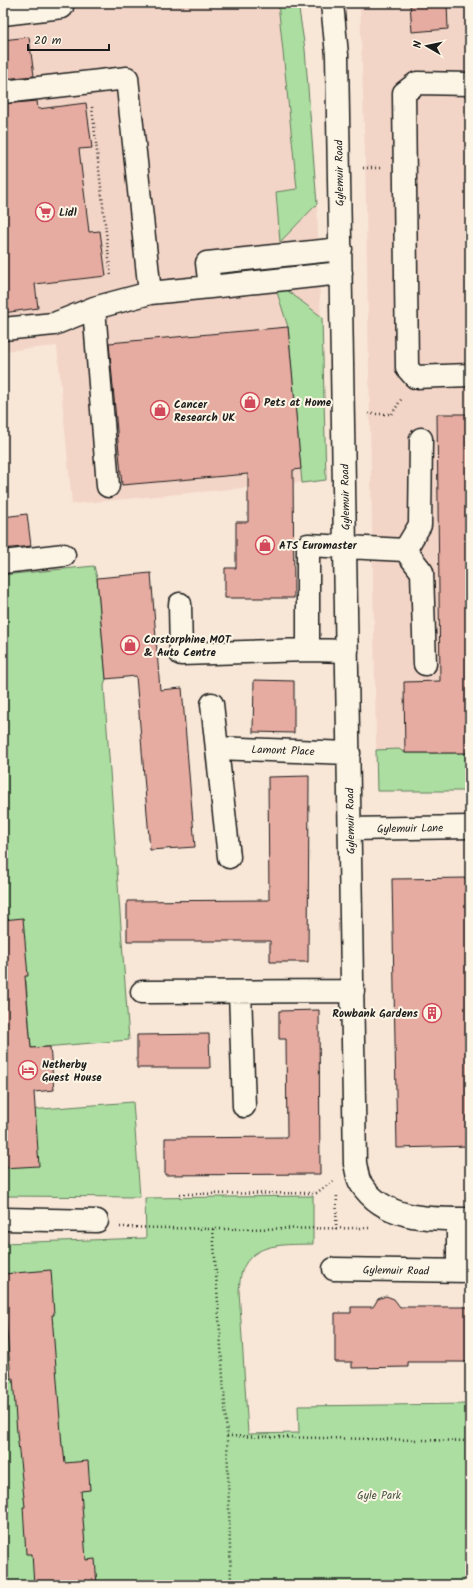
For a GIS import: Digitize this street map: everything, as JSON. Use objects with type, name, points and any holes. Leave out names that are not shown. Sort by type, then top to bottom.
[{"type":"street","name":"Gylemuir Road","points":[[332,3],[337,55],[356,1164],[360,1183],[377,1202],[400,1214],[427,1218],[464,1219],[464,1271],[334,1269]]},
{"type":"street","points":[[3,14],[62,7]]},
{"type":"street","points":[[3,92],[127,78],[150,293]]},
{"type":"street","points":[[470,84],[417,83],[404,93],[407,368],[415,377],[470,376]]},
{"type":"street","points":[[210,287],[207,263],[341,249]]},
{"type":"street","points":[[3,328],[54,324],[104,306],[150,293],[341,273]]},
{"type":"street","points":[[104,306],[108,486]]},
{"type":"street","points":[[405,550],[420,524],[421,439]]},
{"type":"street","points":[[308,650],[308,545],[405,550],[422,572],[425,664]]},
{"type":"street","points":[[3,562],[64,556]]},
{"type":"street","points":[[180,604],[181,654],[308,650],[347,651]]},
{"type":"street","points":[[212,704],[229,857]]},
{"type":"street","name":"Lamont Place","points":[[216,748],[349,753]]},
{"type":"street","name":"Gylemuir Lane","points":[[350,829],[470,827]]},
{"type":"street","points":[[142,992],[353,991]]},
{"type":"street","points":[[240,992],[244,1106]]},
{"type":"street","points":[[3,1219],[97,1221]]},
{"type":"path","points":[[92,105],[104,306]]},
{"type":"path","points":[[339,167],[404,168]]},
{"type":"path","points":[[343,415],[392,414],[415,377]]},
{"type":"path","points":[[180,1194],[316,1193],[337,1178]]},
{"type":"path","points":[[97,1221],[120,1227],[213,1229],[385,1228],[400,1214]]},
{"type":"path","points":[[213,1229],[227,1436],[231,1585]]},
{"type":"path","points":[[227,1436],[470,1441]]},
{"type":"shaded area","points":[[3,3],[298,3],[305,49],[317,204],[326,480],[72,504],[57,346],[3,351]]},
{"type":"shaded area","points":[[360,3],[470,3],[470,791],[377,791],[365,158]]},
{"type":"green space","points":[[278,3],[298,3],[305,49],[317,204],[280,242],[276,192],[297,189]]},
{"type":"green space","points":[[284,288],[322,317],[326,480],[302,483],[288,327],[276,289]]},
{"type":"green space","points":[[94,566],[97,578],[106,678],[104,686],[129,1040],[31,1048],[26,981],[3,983],[3,575]]},
{"type":"green space","points":[[399,749],[405,753],[470,753],[470,791],[377,791],[376,750]]},
{"type":"green space","points":[[133,1102],[140,1197],[3,1196],[3,1112]]},
{"type":"green space","name":"Gyle Park","points":[[313,1196],[313,1244],[282,1245],[262,1250],[254,1254],[247,1261],[241,1273],[239,1290],[248,1434],[299,1433],[298,1406],[470,1404],[470,1585],[3,1585],[3,1243],[146,1238],[145,1198]]},
{"type":"building","points":[[410,3],[447,3],[448,29],[412,32]]},
{"type":"building","points":[[29,37],[34,76],[3,79],[3,40]]},
{"type":"building","name":"Lidl","points":[[37,101],[38,109],[86,103],[92,148],[79,149],[89,232],[100,231],[106,276],[35,284],[38,308],[3,313],[3,104]]},
{"type":"building","points":[[288,327],[301,469],[293,470],[294,598],[225,598],[225,568],[236,568],[236,522],[248,522],[248,474],[122,485],[109,343]]},
{"type":"building","points":[[437,414],[470,414],[470,753],[405,753],[404,682],[440,681]]},
{"type":"building","points":[[27,514],[31,546],[3,549],[3,517]]},
{"type":"building","points":[[151,573],[160,690],[182,688],[195,847],[150,850],[136,676],[106,679],[97,578]]},
{"type":"building","points":[[254,680],[294,681],[294,733],[253,732]]},
{"type":"building","points":[[309,776],[308,962],[270,962],[270,941],[127,941],[127,901],[269,900],[268,777]]},
{"type":"building","name":"Rowbank Gardens","points":[[470,878],[470,1146],[397,1148],[392,879]]},
{"type":"building","points":[[23,918],[28,976],[25,976],[31,1048],[50,1047],[54,1090],[34,1092],[39,1166],[3,1168],[3,920]]},
{"type":"building","points":[[319,1010],[320,1174],[165,1175],[165,1138],[287,1137],[286,1039],[279,1039],[279,1011]]},
{"type":"building","points":[[209,1034],[210,1068],[137,1068],[137,1035]]},
{"type":"building","points":[[51,1270],[54,1315],[52,1315],[62,1446],[65,1463],[88,1461],[90,1490],[81,1491],[86,1560],[95,1559],[97,1585],[34,1585],[32,1554],[26,1554],[23,1507],[25,1507],[13,1378],[11,1379],[6,1321],[4,1321],[3,1274]]},
{"type":"building","points":[[386,1296],[394,1299],[400,1307],[470,1307],[470,1362],[408,1362],[408,1367],[352,1368],[352,1362],[335,1362],[335,1313],[351,1313],[351,1307],[373,1307],[378,1299]]},
{"type":"place","name":"Lidl","points":[[45,212]]},
{"type":"place","name":"Pets at Home","points":[[250,402]]},
{"type":"place","name":"Cancer Research UK","points":[[160,410]]},
{"type":"place","name":"ATS Euromaster","points":[[265,545]]},
{"type":"place","name":"Corstorphine MOT & Auto Centre","points":[[130,645]]},
{"type":"place","name":"Rowbank Gardens","points":[[432,1013]]},
{"type":"place","name":"Netherby Guest House","points":[[28,1070]]}]
